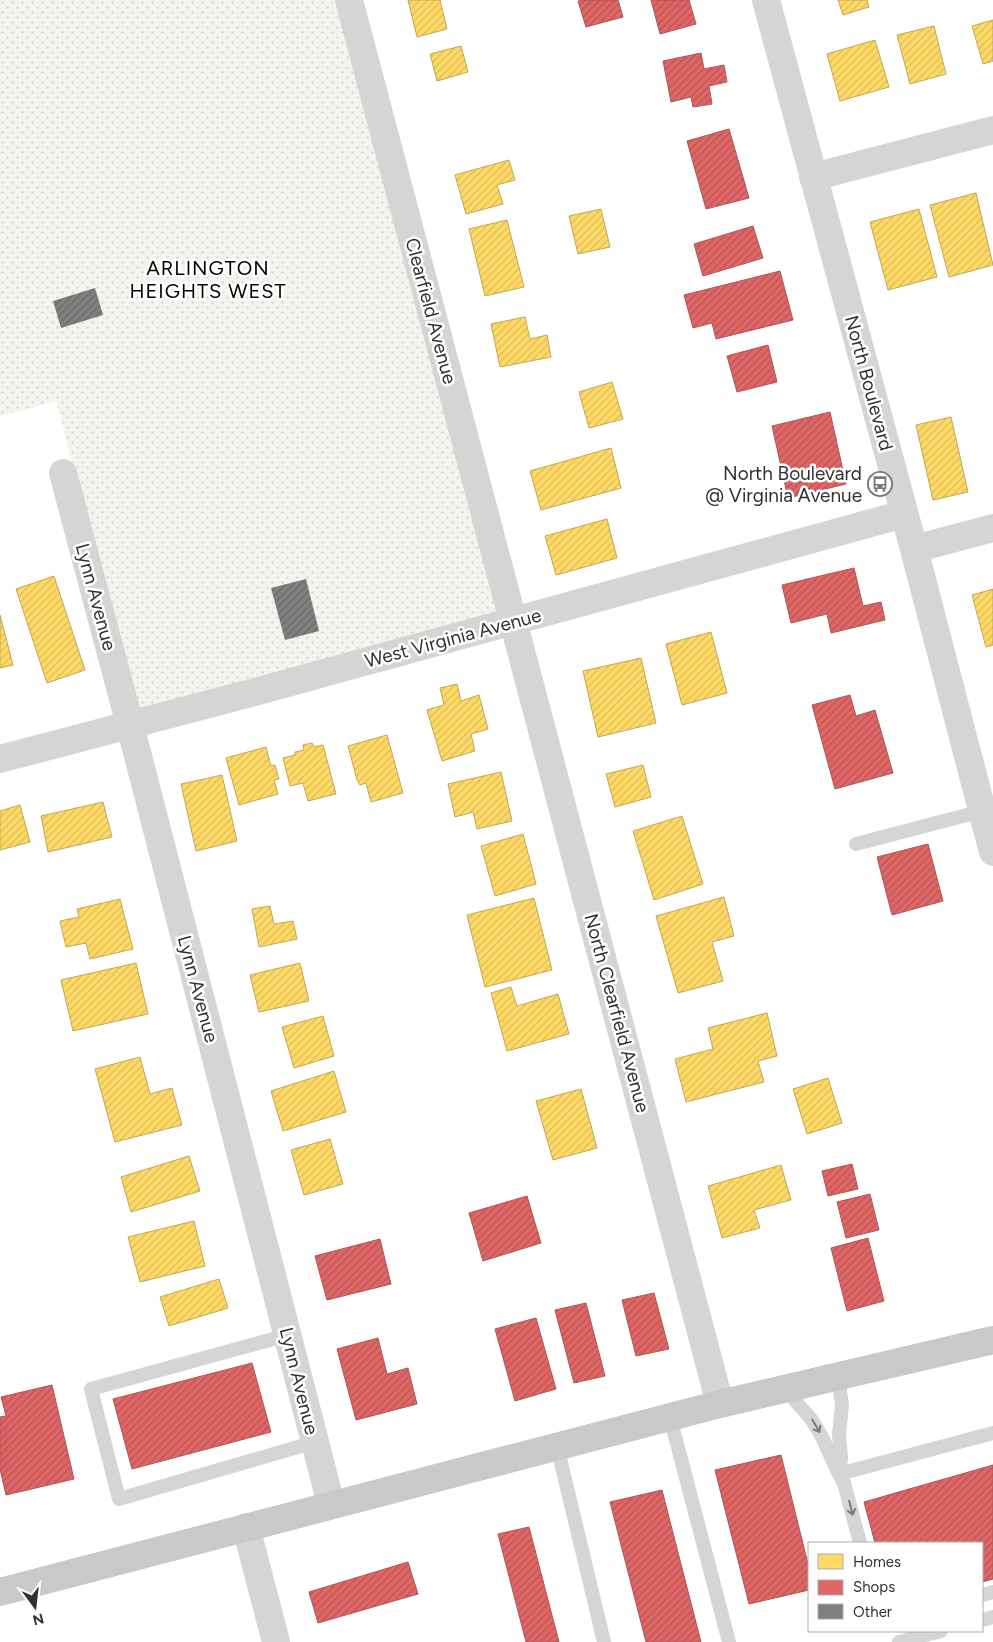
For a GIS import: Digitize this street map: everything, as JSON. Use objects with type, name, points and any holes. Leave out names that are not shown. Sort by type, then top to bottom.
[{"type":"main road","points":[[0,1592],[720,1404],[993,1340]]},
{"type":"street","name":"Clearfield Avenue","points":[[350,0],[513,622]]},
{"type":"street","name":"North Boulevard","points":[[766,0],[914,549],[993,852]]},
{"type":"street","points":[[813,177],[993,130]]},
{"type":"street","name":"Lynn Avenue","points":[[63,473],[332,1504]]},
{"type":"street","name":"West Virginia Avenue","points":[[0,759],[130,726],[904,514]]},
{"type":"street","points":[[914,549],[993,528]]},
{"type":"street","name":"North Clearfield Avenue","points":[[513,622],[720,1404]]},
{"type":"street","points":[[246,1527],[276,1642]]},
{"type":"lane","points":[[856,844],[982,811]]},
{"type":"lane","points":[[288,1335],[90,1389],[119,1499],[315,1442]]},
{"type":"lane","points":[[838,1377],[842,1405],[839,1434],[841,1458],[839,1474]]},
{"type":"lane","points":[[785,1389],[812,1420],[844,1482],[860,1542]]},
{"type":"lane","points":[[670,1417],[729,1642]]},
{"type":"lane","points":[[839,1474],[993,1433]]},
{"type":"lane","points":[[557,1446],[604,1642]]},
{"type":"lane","points":[[899,1642],[937,1632]]},
{"type":"shaded area","points":[[0,0],[337,0],[498,597],[496,611],[486,621],[139,713],[56,401],[0,416]]},
{"type":"building: Homes","points":[[408,0],[440,0],[447,29],[417,37]]},
{"type":"building: Homes","points":[[838,0],[867,0],[869,7],[843,15]]},
{"type":"building: Homes","points":[[993,20],[993,61],[983,64],[972,26]]},
{"type":"building: Homes","points":[[934,26],[946,74],[910,84],[897,35]]},
{"type":"building: Homes","points":[[875,40],[889,87],[840,101],[827,54]]},
{"type":"building: Homes","points":[[461,46],[468,72],[437,81],[430,54]]},
{"type":"building: Homes","points":[[509,160],[515,180],[497,185],[503,204],[466,214],[455,175]]},
{"type":"building: Homes","points":[[976,193],[993,265],[949,277],[930,205]]},
{"type":"building: Homes","points":[[601,209],[610,247],[578,254],[569,216]]},
{"type":"building: Homes","points":[[919,209],[937,277],[888,290],[870,222]]},
{"type":"building: Homes","points":[[507,220],[524,287],[485,296],[469,229]]},
{"type":"building: Homes","points":[[525,317],[530,339],[547,335],[551,357],[500,367],[491,324]]},
{"type":"building: Homes","points":[[612,382],[623,419],[589,428],[579,392]]},
{"type":"building: Homes","points":[[951,417],[968,492],[933,500],[916,425]]},
{"type":"building: Homes","points":[[611,448],[621,488],[541,510],[530,471]]},
{"type":"building: Homes","points":[[607,519],[617,558],[556,575],[545,536]]},
{"type":"building: Homes","points":[[54,576],[85,670],[47,683],[16,589]]},
{"type":"building: Homes","points":[[993,589],[993,645],[986,647],[972,595]]},
{"type":"building: Homes","points":[[0,615],[13,665],[0,668]]},
{"type":"building: Homes","points":[[711,632],[727,693],[682,705],[666,644]]},
{"type":"building: Homes","points":[[641,658],[656,723],[598,737],[583,671]]},
{"type":"building: Homes","points":[[457,684],[461,701],[479,695],[488,729],[471,734],[475,751],[442,761],[427,710],[444,705],[440,688]]},
{"type":"building: Homes","points":[[387,735],[403,793],[371,802],[366,783],[360,785],[357,780],[348,746]]},
{"type":"building: Homes","points":[[312,743],[314,747],[323,745],[336,794],[308,801],[303,783],[290,786],[283,758],[295,755],[295,752],[304,750],[303,745]]},
{"type":"building: Homes","points":[[266,747],[271,766],[275,765],[279,779],[274,780],[278,794],[239,805],[226,758]]},
{"type":"building: Homes","points":[[643,765],[651,797],[615,807],[606,774]]},
{"type":"building: Homes","points":[[501,772],[512,821],[477,829],[473,812],[455,817],[448,784]]},
{"type":"building: Homes","points":[[222,775],[237,841],[196,851],[181,784]]},
{"type":"building: Homes","points":[[103,802],[112,837],[48,852],[41,816]]},
{"type":"building: Homes","points":[[20,805],[30,842],[0,850],[0,811]]},
{"type":"building: Homes","points":[[682,816],[703,884],[654,900],[633,831]]},
{"type":"building: Homes","points":[[523,834],[536,884],[495,896],[481,846]]},
{"type":"building: Homes","points":[[724,897],[734,936],[712,942],[723,981],[678,993],[656,916]]},
{"type":"building: Homes","points":[[534,898],[552,970],[485,987],[467,915]]},
{"type":"building: Homes","points":[[120,899],[133,949],[90,959],[86,943],[66,947],[60,921],[79,917],[77,909]]},
{"type":"building: Homes","points":[[270,906],[274,924],[293,921],[297,939],[259,947],[252,909]]},
{"type":"building: Homes","points":[[136,963],[148,1014],[73,1031],[61,980]]},
{"type":"building: Homes","points":[[300,963],[309,1001],[259,1012],[250,975]]},
{"type":"building: Homes","points":[[511,987],[517,1006],[558,994],[569,1034],[507,1051],[491,993]]},
{"type":"building: Homes","points":[[767,1013],[777,1056],[758,1061],[764,1082],[686,1102],[675,1059],[713,1049],[708,1028]]},
{"type":"building: Homes","points":[[323,1016],[334,1056],[294,1068],[282,1027]]},
{"type":"building: Homes","points":[[140,1057],[150,1094],[172,1088],[182,1125],[115,1142],[95,1069]]},
{"type":"building: Homes","points":[[334,1071],[346,1112],[283,1131],[271,1091]]},
{"type":"building: Homes","points":[[828,1078],[842,1123],[807,1134],[793,1089]]},
{"type":"building: Homes","points":[[581,1089],[597,1148],[553,1160],[536,1101]]},
{"type":"building: Homes","points":[[330,1139],[343,1184],[304,1195],[291,1150]]},
{"type":"building: Homes","points":[[189,1156],[200,1191],[131,1212],[121,1177]]},
{"type":"building: Homes","points":[[781,1165],[791,1200],[754,1210],[760,1228],[722,1238],[708,1186]]},
{"type":"building: Homes","points":[[194,1221],[205,1266],[140,1282],[128,1237]]},
{"type":"building: Homes","points":[[219,1279],[228,1308],[169,1326],[160,1297]]},
{"type":"building: Shops","points":[[618,0],[623,17],[586,27],[578,1]]},
{"type":"building: Shops","points":[[651,0],[689,0],[696,24],[660,34]]},
{"type":"building: Shops","points":[[701,53],[704,69],[724,65],[727,82],[709,86],[712,104],[693,107],[691,97],[671,102],[663,61]]},
{"type":"building: Shops","points":[[729,129],[749,198],[706,209],[687,141]]},
{"type":"building: Shops","points":[[753,226],[763,258],[703,276],[694,244]]},
{"type":"building: Shops","points":[[780,271],[793,320],[716,339],[712,323],[693,328],[684,295]]},
{"type":"building: Shops","points":[[768,345],[777,382],[737,392],[727,356]]},
{"type":"building: Shops","points":[[830,412],[846,484],[788,498],[772,426]]},
{"type":"building: Shops","points":[[854,568],[863,606],[881,602],[885,620],[831,633],[827,614],[791,623],[782,585]]},
{"type":"building: Shops","points":[[850,695],[856,716],[875,710],[893,773],[835,789],[812,705]]},
{"type":"building: Shops","points":[[928,844],[943,901],[892,915],[877,857]]},
{"type":"building: Shops","points":[[852,1164],[858,1189],[828,1196],[822,1171]]},
{"type":"building: Shops","points":[[870,1194],[879,1230],[846,1238],[837,1202]]},
{"type":"building: Shops","points":[[527,1196],[541,1243],[483,1261],[469,1213]]},
{"type":"building: Shops","points":[[868,1238],[884,1301],[847,1311],[831,1248]]},
{"type":"building: Shops","points":[[380,1239],[391,1284],[327,1300],[315,1256]]},
{"type":"building: Shops","points":[[654,1293],[669,1349],[636,1356],[622,1300]]},
{"type":"building: Shops","points":[[586,1303],[605,1376],[574,1383],[555,1310]]},
{"type":"building: Shops","points":[[536,1318],[556,1389],[515,1401],[495,1329]]},
{"type":"building: Shops","points":[[378,1338],[387,1374],[408,1368],[417,1404],[356,1420],[337,1349]]},
{"type":"building: Shops","points":[[252,1363],[271,1432],[132,1469],[113,1399]]},
{"type":"building: Shops","points":[[52,1385],[74,1479],[6,1495],[0,1469],[0,1417],[6,1416],[1,1397]]},
{"type":"building: Shops","points":[[781,1455],[808,1564],[808,1590],[749,1604],[715,1470]]},
{"type":"building: Shops","points":[[993,1465],[993,1579],[983,1582],[983,1542],[875,1542],[864,1502]]},
{"type":"building: Shops","points":[[662,1490],[701,1642],[646,1642],[610,1502]]},
{"type":"building: Shops","points":[[529,1527],[559,1642],[526,1642],[498,1534]]},
{"type":"building: Shops","points":[[408,1562],[418,1594],[318,1623],[309,1592]]},
{"type":"building: Other","points":[[95,288],[103,315],[61,328],[53,301]]},
{"type":"building: Other","points":[[306,579],[319,631],[285,640],[271,588]]},
{"type":"place","name":"North Boulevard @ Virginia Avenue","points":[[880,484]]},
{"type":"district","name":"ARLINGTON HEIGHTS WEST","points":[[208,280]]}]
